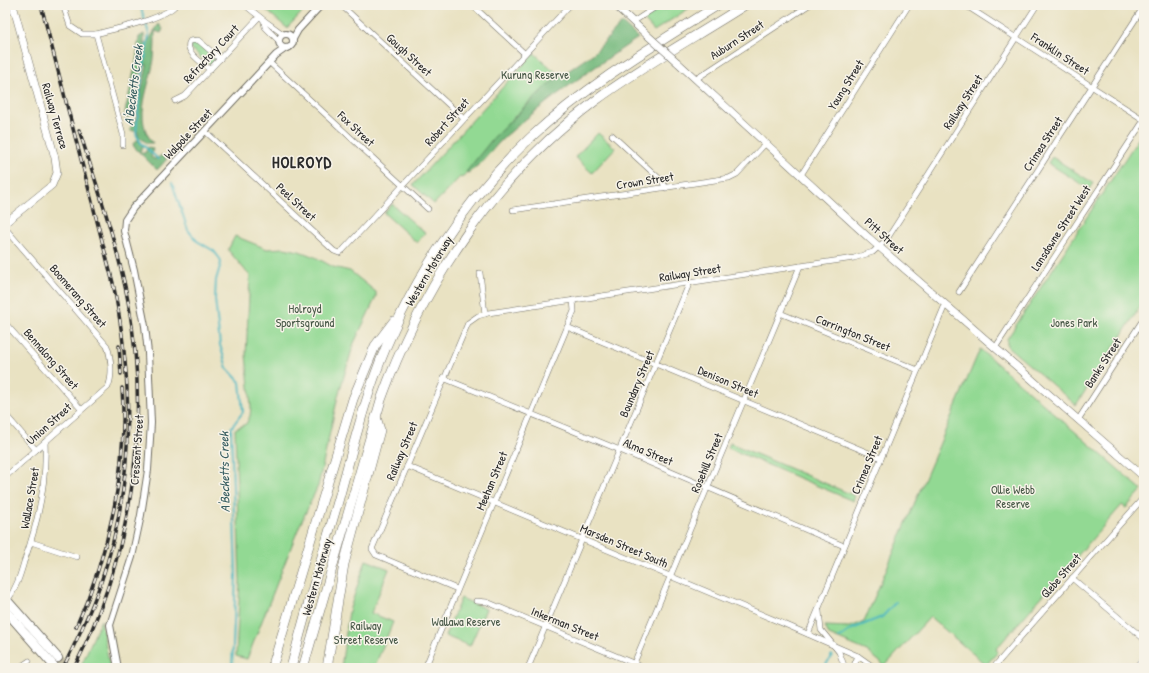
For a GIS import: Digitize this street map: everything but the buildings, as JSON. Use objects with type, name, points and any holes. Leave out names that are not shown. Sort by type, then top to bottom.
[{"type":"highway","name":"Western Motorway","points":[[291,668],[365,405],[385,350],[404,309],[438,250],[494,176],[529,139],[594,85],[718,5]]},
{"type":"highway","name":"Western Motorway","points":[[303,668],[376,417],[397,358],[428,293],[466,233],[499,191],[546,142],[595,101],[621,82],[745,5]]},
{"type":"highway","points":[[274,665],[353,399],[375,346],[404,309]]},
{"type":"highway","points":[[327,668],[344,564],[380,430],[376,417]]},
{"type":"highway","name":"Western Motorway","points":[[287,668],[300,635]]},
{"type":"main road","name":"Railway Terrace","points":[[5,223],[52,185],[57,173],[55,158],[13,5]]},
{"type":"main road","name":"Pitt Street","points":[[615,5],[879,247],[1144,477]]},
{"type":"main road","points":[[6,599],[58,658]]},
{"type":"main road","points":[[5,610],[54,666]]},
{"type":"street","points":[[63,5],[67,21],[73,29],[86,35],[96,34],[155,17],[167,13],[176,5]]},
{"type":"street","points":[[245,5],[264,22],[265,27],[279,43],[286,48]]},
{"type":"street","points":[[264,22],[269,22],[293,39],[298,30],[321,5]]},
{"type":"street","name":"Gough Street","points":[[341,5],[464,119]]},
{"type":"street","points":[[472,5],[524,53]]},
{"type":"street","name":"Robert Street","points":[[339,253],[570,5]]},
{"type":"street","points":[[633,22],[659,5]]},
{"type":"street","name":"Auburn Street","points":[[696,79],[809,5]]},
{"type":"street","name":"Young Street","points":[[800,175],[909,5]]},
{"type":"street","name":"Franklin Street","points":[[965,5],[1144,120]]},
{"type":"street","name":"Railway Street","points":[[457,589],[376,555],[373,551],[373,546],[465,326],[475,317],[485,314],[689,284],[864,256],[879,247],[887,239],[1037,5]]},
{"type":"street","name":"Crimea Street","points":[[959,292],[1144,6]]},
{"type":"street","name":"Refractory Court","points":[[175,101],[185,96],[259,17]]},
{"type":"street","points":[[286,34],[298,30]]},
{"type":"street","points":[[96,34],[123,134],[123,145]]},
{"type":"street","name":"Walpole Street","points":[[276,55],[279,43],[286,34]]},
{"type":"street","name":"Walpole Street","points":[[124,231],[125,220],[133,208],[276,55],[292,44],[293,39]]},
{"type":"street","points":[[210,70],[188,50],[187,46],[190,41],[198,40],[220,59]]},
{"type":"street","name":"Fox Street","points":[[270,63],[428,209]]},
{"type":"street","name":"Lansdowne Street West","points":[[995,348],[1144,120]]},
{"type":"street","name":"Peel Street","points":[[205,131],[334,251],[339,253]]},
{"type":"street","points":[[612,135],[666,188]]},
{"type":"street","name":"Crown Street","points":[[513,210],[666,188],[734,176],[766,143]]},
{"type":"street","name":"Boomerang Street","points":[[5,228],[107,346],[110,352],[111,381],[108,387]]},
{"type":"street","name":"Crescent Street","points":[[118,668],[110,625],[132,558],[141,515],[148,470],[151,423],[148,353],[145,326],[134,270],[124,231]]},
{"type":"street","name":"Rosehill Street","points":[[633,666],[800,266]]},
{"type":"street","points":[[480,273],[485,314]]},
{"type":"street","name":"Boundary Street","points":[[528,668],[689,284]]},
{"type":"street","name":"Meehan Street","points":[[425,668],[567,327],[574,309],[573,300]]},
{"type":"street","name":"Crimea Street","points":[[808,634],[945,305]]},
{"type":"street","name":"Carrington Street","points":[[780,314],[918,370]]},
{"type":"street","name":"Banks Street","points":[[1078,420],[1144,318]]},
{"type":"street","name":"Bennalong Street","points":[[5,323],[81,409]]},
{"type":"street","name":"Denison Street","points":[[567,327],[881,458]]},
{"type":"street","name":"Alma Street","points":[[443,378],[620,450],[844,546]]},
{"type":"street","name":"Union Street","points":[[5,477],[108,387]]},
{"type":"street","points":[[5,414],[36,450]]},
{"type":"street","name":"Wallace Street","points":[[6,599],[17,584],[40,509],[45,476],[45,442]]},
{"type":"street","name":"Marsden Street South","points":[[407,466],[808,634],[858,656],[875,668]]},
{"type":"street","name":"Glebe Street","points":[[993,668],[1144,497]]},
{"type":"street","points":[[31,542],[77,557]]},
{"type":"street","points":[[1072,578],[1144,639]]},
{"type":"street","name":"Inkerman Street","points":[[476,601],[486,602],[545,626],[633,666],[645,668]]},
{"type":"street","points":[[820,606],[820,630],[839,652],[845,668]]},
{"type":"street","points":[[853,668],[858,656]]},
{"type":"street","points":[[1135,668],[1144,658]]},
{"type":"street","points":[[19,668],[29,660]]},
{"type":"green space","points":[[260,5],[309,5],[287,28]]},
{"type":"green space","points":[[672,5],[694,5],[654,31],[645,21],[646,17],[661,7],[664,10]]},
{"type":"green space","points":[[622,23],[638,38],[588,72],[538,109],[502,139],[474,169],[468,173],[466,172],[494,137],[549,84],[594,53]]},
{"type":"green space","points":[[159,24],[163,29],[161,33],[155,31],[154,59],[144,102],[144,123],[147,133],[153,143],[147,143],[138,136],[138,132],[130,130],[130,128],[136,118],[147,65],[143,65],[137,78],[137,95],[133,105],[134,114],[125,119],[125,112],[136,62],[139,37],[144,34],[144,44],[146,44]]},
{"type":"green space","points":[[191,42],[198,42],[214,57],[214,62],[208,64],[191,48]]},
{"type":"green space","name":"Kurung Reserve","points":[[534,53],[560,76],[520,111],[462,178],[460,177],[434,204],[413,185]]},
{"type":"green space","name":"Jones Park","points":[[1144,130],[1144,301],[1076,405],[1007,346],[1007,339]]},
{"type":"green space","points":[[598,133],[615,148],[592,173],[575,157]]},
{"type":"green space","points":[[136,140],[141,141],[143,147],[140,151],[142,153],[145,153],[148,147],[152,148],[153,150],[151,155],[152,158],[156,159],[162,155],[167,159],[157,170],[134,147],[133,144]]},
{"type":"green space","points":[[1052,157],[1093,183],[1089,189],[1048,163]]},
{"type":"green space","points":[[392,204],[425,233],[417,243],[384,213]]},
{"type":"green space","name":"Holroyd Sportsground","points":[[235,236],[267,249],[284,248],[299,251],[315,257],[333,267],[350,271],[376,292],[376,297],[354,343],[338,396],[318,486],[299,527],[247,659],[236,656],[240,581],[235,429],[246,424],[250,416],[251,407],[246,355],[250,276],[228,250]]},
{"type":"green space","name":"Ollie Webb Reserve","points":[[980,349],[1142,490],[1126,508],[1122,505],[996,649],[998,652],[986,665],[930,617],[885,666],[867,651],[829,635],[825,626],[849,627],[864,622]]},
{"type":"green space","points":[[730,443],[855,496],[853,501],[728,448]]},
{"type":"green space","name":"Railway Street Reserve","points":[[366,560],[389,569],[371,613],[393,622],[374,668],[341,668],[349,611]]},
{"type":"green space","name":"Wallawa Reserve","points":[[461,598],[486,609],[470,646],[445,636]]},
{"type":"green space","points":[[101,620],[110,668],[80,668]]},
{"type":"waterway","name":"A'Becketts Creek","points":[[140,5],[149,34],[140,90],[136,134],[141,143],[158,159]]},
{"type":"waterway","name":"A'Becketts Creek","points":[[172,183],[188,230],[197,241],[214,251],[220,259],[221,263],[216,280],[215,299],[220,345],[227,368],[240,382],[243,412],[231,428],[236,576],[232,668]]},
{"type":"waterway","points":[[839,638],[852,629],[882,617],[896,602]]},
{"type":"waterway","points":[[824,668],[832,655]]},
{"type":"tunnel","points":[[58,658],[67,668]]},
{"type":"railway","points":[[41,5],[113,283],[125,358],[127,395],[128,432],[126,469],[121,506],[113,543],[94,602],[63,668]]},
{"type":"railway","points":[[74,668],[94,625],[110,580],[123,535],[131,489],[136,442],[137,395],[135,348],[128,301],[106,215],[79,130]]},
{"type":"railway","points":[[119,346],[121,374]]},
{"type":"railway","points":[[76,627],[98,570],[114,510],[122,449],[122,388]]},
{"type":"district","name":"HOLROYD","points":[[302,162]]}]
